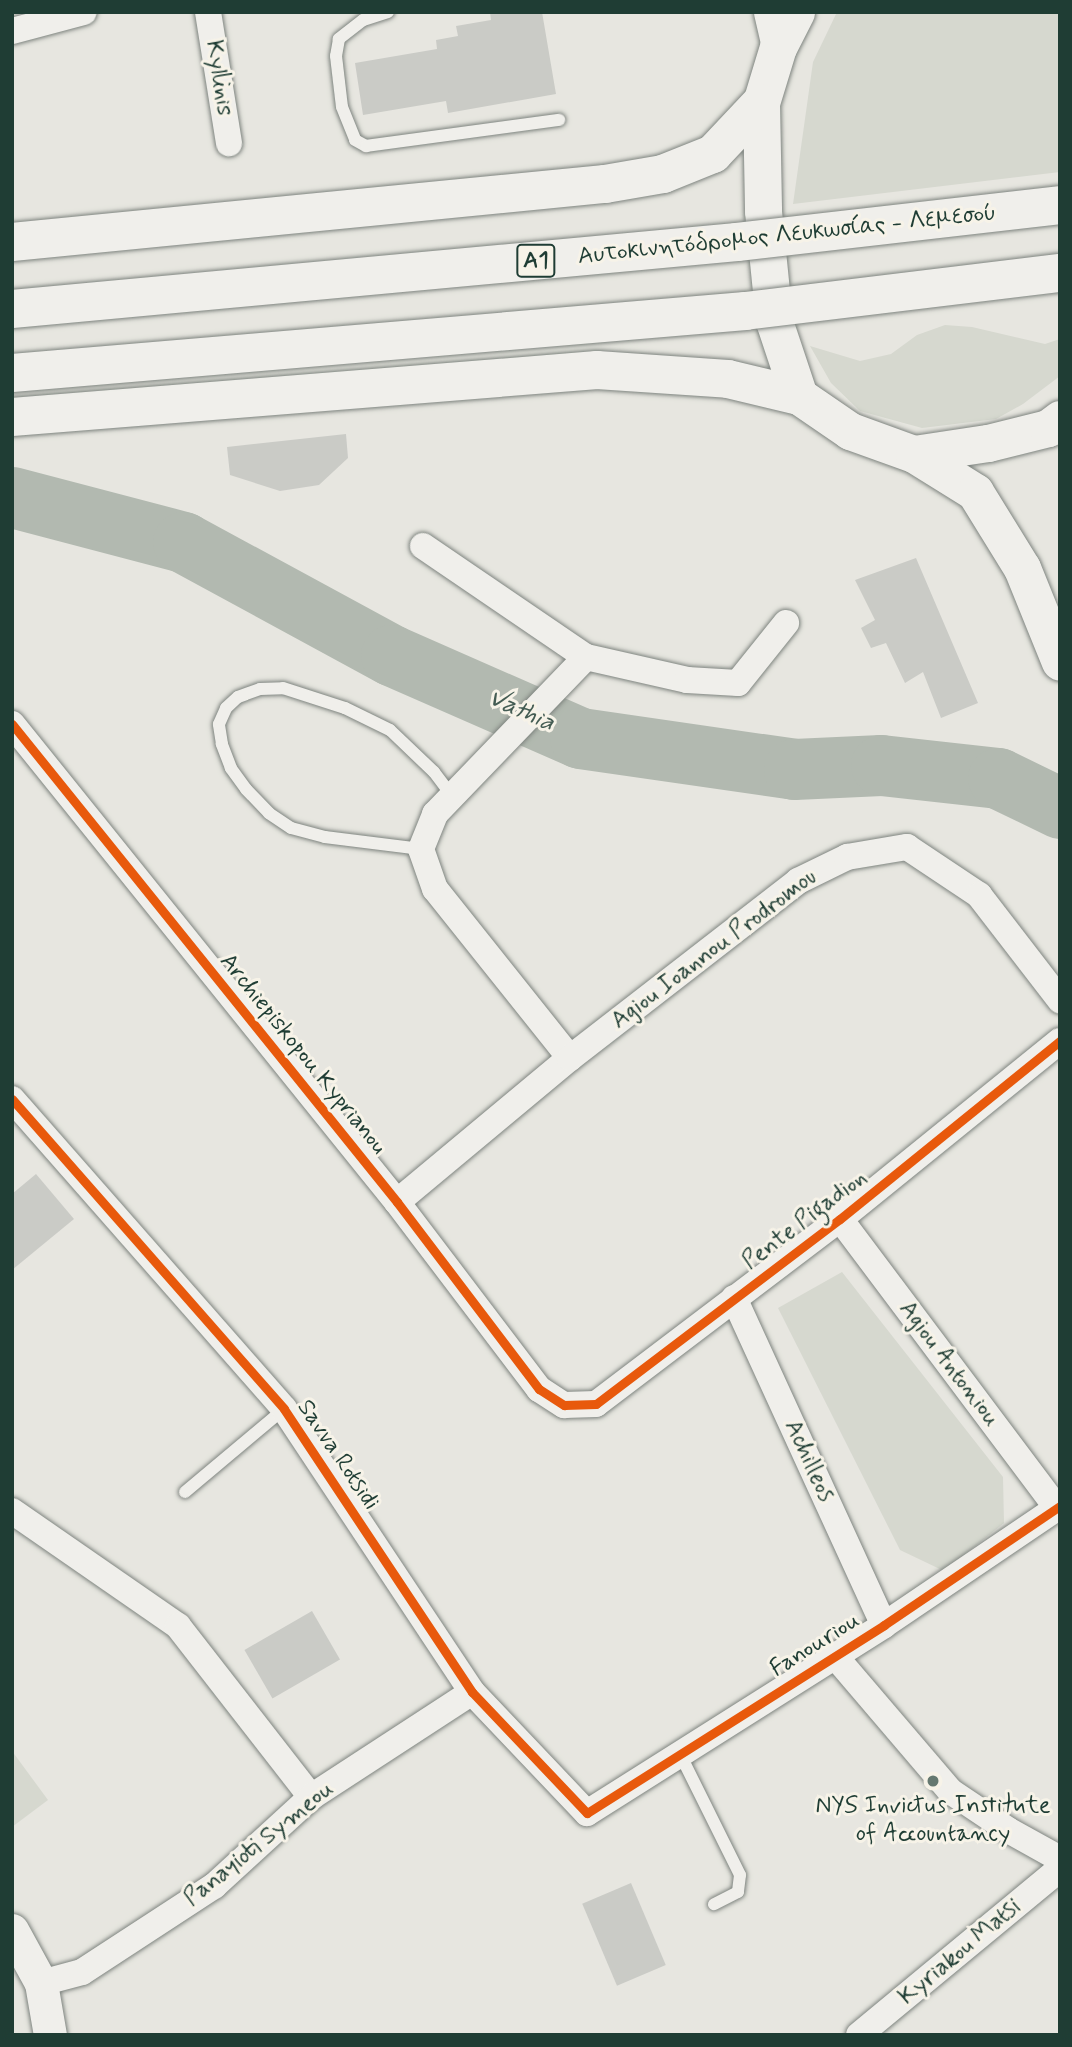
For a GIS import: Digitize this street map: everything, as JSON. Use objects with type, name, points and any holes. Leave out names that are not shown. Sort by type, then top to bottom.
[{"type":"highway","points":[[12,242],[605,184],[663,174],[713,153],[761,103]]},
{"type":"highway","name":"Αυτοκινητόδρομος Λευκωσίας - Λεμεσού","points":[[12,309],[737,243],[1060,205]]},
{"type":"highway","points":[[12,373],[745,310],[1060,273]]},
{"type":"highway","points":[[12,417],[597,370],[728,379],[799,396]]},
{"type":"main road","points":[[796,12],[774,30],[761,103],[763,211],[774,321],[799,396],[850,431],[914,454],[975,492],[1022,568],[1060,662]]},
{"type":"main road","points":[[914,454],[988,443],[1048,428],[1060,419]]},
{"type":"street","points":[[12,31],[85,12]]},
{"type":"street","name":"Kyllinis","points":[[208,12],[229,144]]},
{"type":"street","points":[[423,546],[586,657],[687,680],[738,683],[786,623]]},
{"type":"street","points":[[570,1058],[435,890],[421,849],[435,814],[586,657]]},
{"type":"street","name":"Archiepiskopou Kyprianou","points":[[12,724],[397,1202],[539,1389],[564,1405]]},
{"type":"street","name":"Agiou Ioannou Prodromou","points":[[397,1202],[570,1058],[798,881],[847,857],[907,847],[979,895],[1060,1000]]},
{"type":"street","name":"Pente Pigadion","points":[[564,1405],[596,1404],[840,1219],[1060,1041]]},
{"type":"street","name":"Savva Rotsidi","points":[[12,1099],[284,1409],[472,1692],[587,1813]]},
{"type":"street","name":"Agiou Antoniou","points":[[840,1219],[1059,1507]]},
{"type":"street","name":"Achilleos","points":[[734,1298],[884,1625]]},
{"type":"street","name":"Fanouriou","points":[[587,1813],[884,1625],[1059,1507]]},
{"type":"street","points":[[12,1511],[178,1626],[311,1797]]},
{"type":"street","points":[[834,1655],[950,1791],[1008,1830],[1060,1859]]},
{"type":"street","name":"Panayioti Symeou","points":[[41,1983],[82,1972],[214,1886],[311,1797],[472,1692]]},
{"type":"street","name":"Kyriakou Matsi","points":[[859,2035],[1060,1869]]},
{"type":"street","points":[[12,1930],[41,1983],[50,2035]]},
{"type":"lane","points":[[388,12],[363,20],[340,39],[336,56],[342,107],[355,140],[366,146],[559,120]]},
{"type":"lane","points":[[421,849],[325,837],[292,828],[269,813],[231,768],[222,744],[219,724],[226,708],[238,697],[260,689],[283,688],[345,708],[390,730],[434,772],[452,796]]},
{"type":"lane","points":[[185,1492],[284,1409]]},
{"type":"lane","points":[[680,1754],[740,1875],[738,1892],[714,1904]]},
{"type":"shaded area","points":[[837,12],[1060,12],[1060,172],[793,204],[813,62]]},
{"type":"shaded area","points":[[945,325],[972,327],[1045,344],[1060,339],[1060,376],[1023,404],[996,419],[922,428],[860,411],[831,383],[810,346],[860,361],[891,354],[917,335]]},
{"type":"shaded area","points":[[842,1272],[1003,1477],[1004,1523],[944,1571],[900,1550],[778,1308]]},
{"type":"shaded area","points":[[12,1751],[48,1800],[12,1827]]},
{"type":"building","points":[[490,12],[542,12],[556,94],[448,113],[446,101],[363,115],[355,63],[437,49],[436,40],[458,36],[456,26],[491,20]]},
{"type":"building","points":[[346,434],[348,458],[319,485],[280,491],[230,475],[227,447]]},
{"type":"building","points":[[916,558],[978,703],[941,718],[923,672],[905,683],[886,643],[871,648],[861,628],[875,620],[855,580]]},
{"type":"building","points":[[36,1174],[74,1219],[12,1270],[12,1194]]},
{"type":"building","points":[[312,1611],[340,1659],[272,1698],[244,1650]]},
{"type":"building","points":[[631,1883],[666,1965],[617,1986],[582,1904]]},
{"type":"waterway","name":"Vathia","points":[[12,497],[183,542],[391,655],[580,738],[794,769],[881,765],[998,778],[1060,808]]},
{"type":"cycle path","points":[[12,724],[397,1202],[539,1389],[564,1405],[596,1404],[840,1219],[1060,1041]]},
{"type":"cycle path","points":[[12,1099],[284,1409],[472,1692],[587,1813],[884,1625],[1060,1506]]},
{"type":"place","name":"NYS Invictus Institute of Accountancy","points":[[933,1781]]}]
